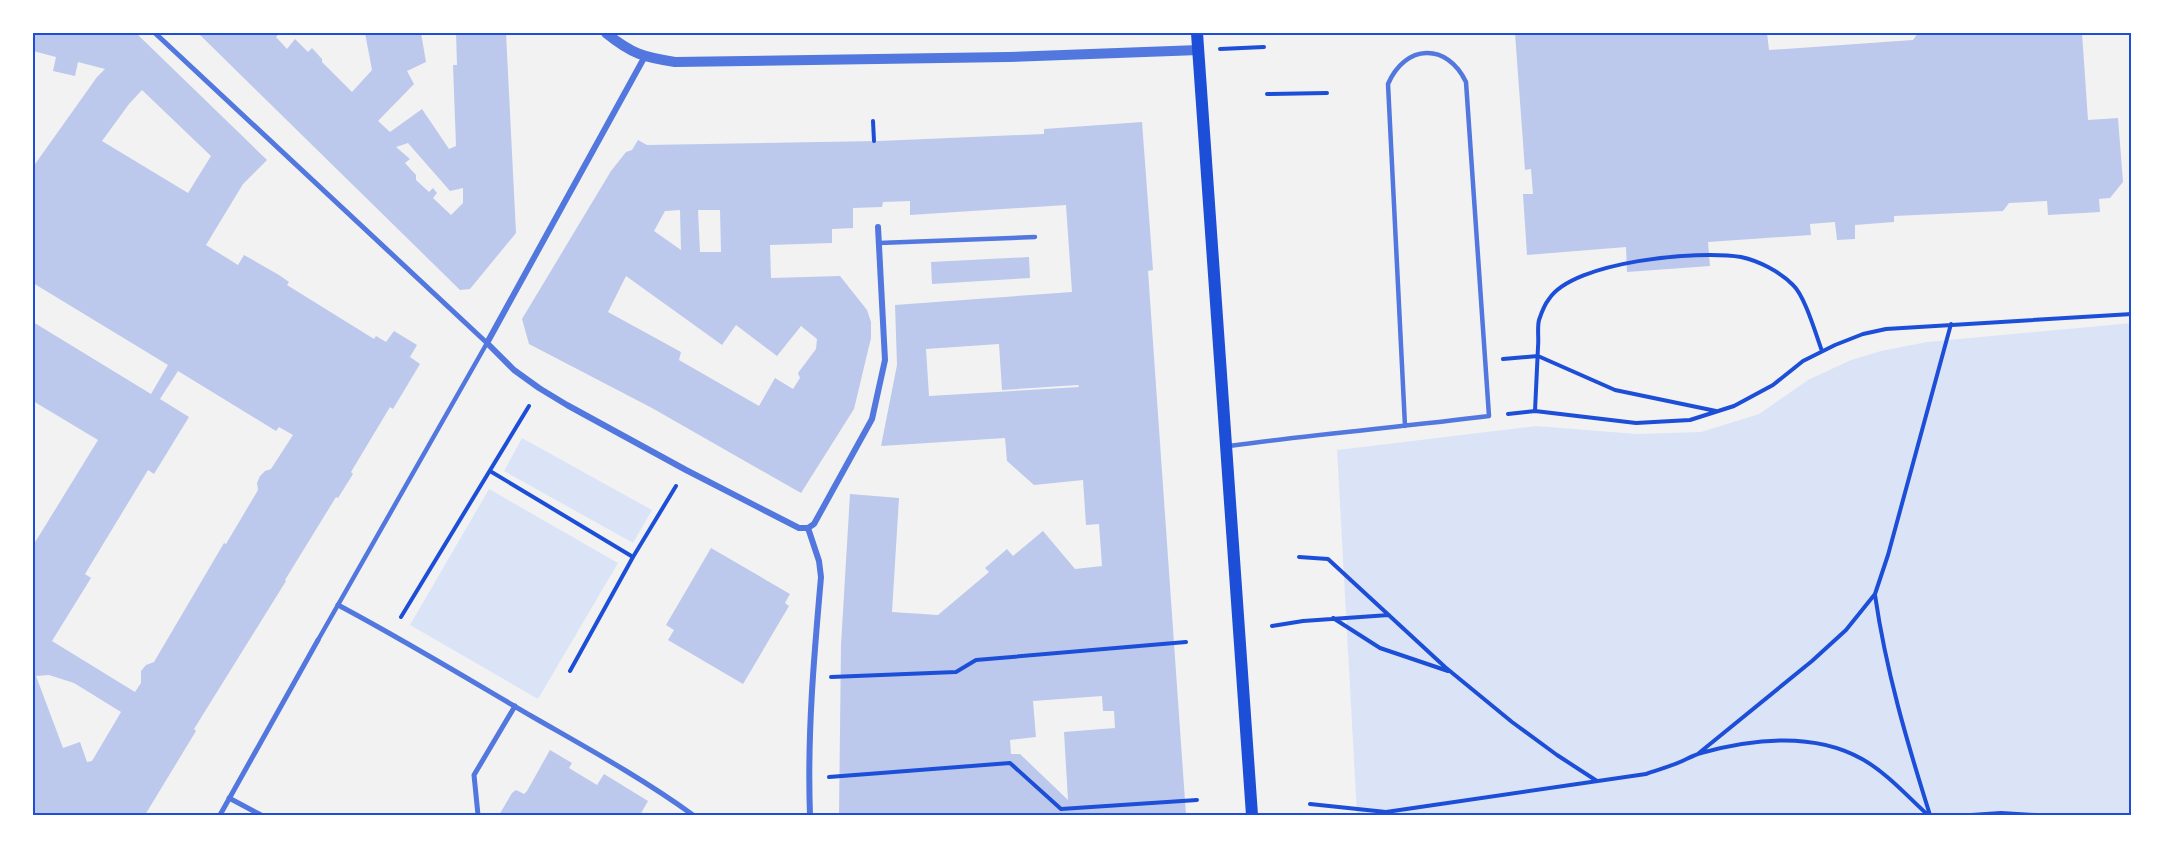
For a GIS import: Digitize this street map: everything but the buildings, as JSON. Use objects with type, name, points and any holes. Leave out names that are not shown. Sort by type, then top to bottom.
[{"type":"main road","points":[[1197,33],[1252,815]]},
{"type":"street","points":[[155,33],[514,370],[539,388],[686,470],[799,528],[808,528],[814,524],[872,419],[885,360],[878,227]]},
{"type":"street","points":[[606,33],[644,58],[675,62],[1008,57],[1198,50]]},
{"type":"street","points":[[487,343],[644,58]]},
{"type":"street","points":[[808,528],[819,561],[821,577],[812,678],[810,815]]},
{"type":"street","points":[[338,605],[391,633],[515,706],[659,792],[693,815]]},
{"type":"street","points":[[220,815],[318,640]]},
{"type":"street","points":[[478,815],[474,775],[515,706]]},
{"type":"street","points":[[229,798],[261,815]]},
{"type":"lane","points":[[1226,447],[1290,438],[1405,426],[1489,416],[1466,82],[1454,64],[1443,56],[1430,53],[1417,54],[1404,60],[1394,70],[1388,84],[1405,426]]},
{"type":"lane","points":[[879,243],[1035,237]]},
{"type":"lane","points":[[318,640],[487,343]]},
{"type":"path","points":[[1198,50],[1264,47]]},
{"type":"path","points":[[1267,94],[1327,93]]},
{"type":"path","points":[[873,120],[873,141]]},
{"type":"path","points":[[1535,411],[1539,320],[1549,298],[1562,286],[1585,273],[1607,267],[1639,261],[1697,256],[1740,257],[1770,267],[1795,286],[1807,310],[1822,351]]},
{"type":"path","points":[[1489,416],[1535,411],[1636,423],[1690,420],[1734,406],[1773,385],[1803,361],[1822,351],[1863,334],[1886,328],[2132,314]]},
{"type":"path","points":[[1699,754],[1812,661],[1846,630],[1875,594],[1888,555],[1951,324]]},
{"type":"path","points":[[1485,360],[1538,356],[1615,390],[1717,411]]},
{"type":"path","points":[[391,633],[539,388]]},
{"type":"path","points":[[570,671],[633,557],[686,470]]},
{"type":"path","points":[[490,471],[633,557]]},
{"type":"path","points":[[1299,557],[1328,559],[1451,672],[1521,729],[1598,781]]},
{"type":"path","points":[[1875,594],[1882,644],[1892,685],[1929,815]]},
{"type":"path","points":[[1272,626],[1333,618],[1389,615]]},
{"type":"path","points":[[1333,618],[1380,648],[1451,672]]},
{"type":"path","points":[[840,677],[956,672],[976,660],[1186,642]]},
{"type":"path","points":[[1310,804],[1387,813],[1646,774],[1699,754],[1744,744],[1805,741],[1841,750],[1860,758],[1878,769],[1929,815]]},
{"type":"path","points":[[838,776],[1010,763],[1061,809],[1197,800]]},
{"type":"path","points":[[1971,815],[2001,813],[2036,815]]},
{"type":"shaded area","points":[[2132,323],[2132,815],[1357,815],[1337,450],[1537,426],[1637,434],[1701,432],[1759,414],[1808,380],[1851,360],[1881,351],[1927,342]]},
{"type":"shaded area","points":[[522,438],[652,510],[633,543],[504,471]]},
{"type":"shaded area","points":[[489,489],[618,563],[538,699],[410,625]]}]
